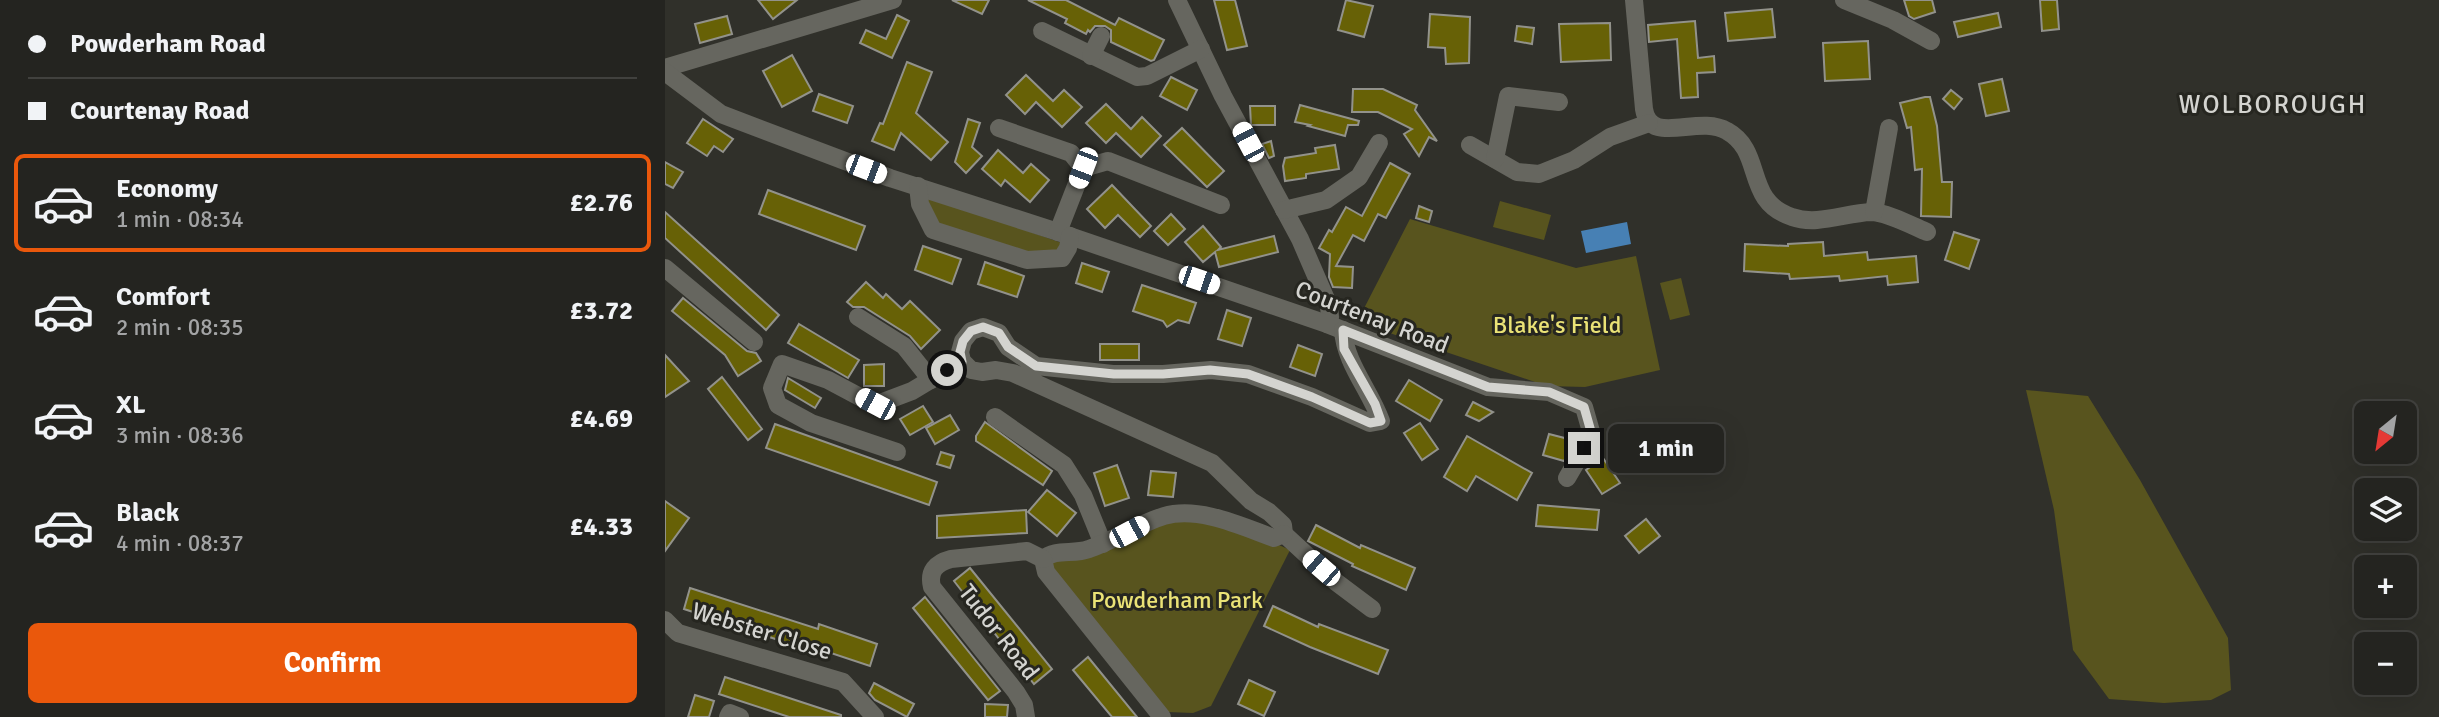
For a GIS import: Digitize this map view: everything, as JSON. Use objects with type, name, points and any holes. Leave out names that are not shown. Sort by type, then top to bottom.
[{"type":"street","points":[[665,70],[893,0]]},
{"type":"street","points":[[1177,0],[1223,96],[1300,239],[1344,349],[1375,404],[1381,421],[1363,421],[1312,397],[1248,374],[1210,370],[1114,374],[1036,366],[1008,347],[999,333],[983,327],[971,331],[963,341],[960,352],[962,362],[971,370],[1013,373],[1212,463],[1251,501],[1283,525],[1284,534],[1336,582],[1372,609]]},
{"type":"street","points":[[1634,0],[1644,109],[1649,123]]},
{"type":"street","points":[[1844,0],[1893,20],[1931,41]]},
{"type":"street","points":[[1042,31],[1137,77],[1147,76],[1201,49]]},
{"type":"street","points":[[1091,56],[1101,36]]},
{"type":"street","name":"Courtenay Road","points":[[665,70],[721,114],[890,178],[1064,234],[1335,327],[1488,387],[1549,392],[1584,407],[1592,435],[1567,478]]},
{"type":"street","points":[[1495,159],[1508,96],[1559,102]]},
{"type":"street","points":[[1470,145],[1517,172],[1539,174],[1574,160],[1610,137],[1649,123],[1662,128],[1711,125],[1730,132],[1738,139],[1748,152],[1759,191],[1774,207],[1791,217],[1818,219],[1874,212],[1927,232]]},
{"type":"street","points":[[999,128],[1071,153],[1083,168]]},
{"type":"street","points":[[1874,212],[1889,128]]},
{"type":"street","points":[[1284,210],[1326,200],[1359,177],[1379,142]]},
{"type":"street","points":[[1083,168],[1108,161],[1221,205]]},
{"type":"street","points":[[918,186],[920,204],[933,230],[1027,260],[1062,258],[1068,248],[1064,234],[1083,168]]},
{"type":"street","points":[[665,268],[754,342]]},
{"type":"street","points":[[858,317],[904,346],[931,380]]},
{"type":"street","points":[[897,452],[811,423],[778,405],[772,388],[782,364],[828,380],[875,404],[912,391],[962,362]]},
{"type":"street","points":[[995,417],[1064,465],[1083,495],[1103,544]]},
{"type":"street","points":[[1162,717],[1047,572],[1043,559],[1051,553],[1084,551],[1164,516],[1184,513],[1206,516],[1274,538],[1284,534]]},
{"type":"street","name":"Tudor Road","points":[[1026,717],[1024,705],[1016,692],[932,587],[930,578],[933,569],[940,562],[951,559],[1027,551],[1043,559]]},
{"type":"street","name":"Webster Close","points":[[665,620],[678,634],[843,682],[875,717]]},
{"type":"street","points":[[729,717],[730,713],[740,717]]},
{"type":"green space","points":[[927,196],[1062,243],[1057,252],[1027,255],[939,225],[926,205]]},
{"type":"green space","points":[[1500,201],[1551,215],[1544,240],[1493,227]]},
{"type":"green space","name":"Blake's Field","points":[[1410,219],[1576,268],[1636,256],[1660,370],[1585,387],[1547,386],[1357,322]]},
{"type":"green space","points":[[1681,278],[1690,315],[1670,320],[1660,283]]},
{"type":"green space","points":[[2026,390],[2088,396],[2140,480],[2228,638],[2231,690],[2211,700],[2164,703],[2109,699],[2073,650],[2054,510]]},
{"type":"green space","name":"Powderham Park","points":[[1174,520],[1233,529],[1290,550],[1211,706],[1193,713],[1167,712],[1052,570],[1050,562]]},
{"type":"water","points":[[1627,222],[1631,244],[1586,253],[1581,231]]},
{"type":"building","points":[[758,0],[797,0],[773,19]]},
{"type":"building","points":[[952,0],[989,0],[982,14]]},
{"type":"building","points":[[1028,0],[1066,0],[1115,25],[1119,18],[1164,40],[1151,61],[1111,42],[1111,30],[1105,26],[1095,26],[1086,34],[1065,23],[1067,19]]},
{"type":"building","points":[[1214,0],[1235,0],[1247,46],[1227,50]]},
{"type":"building","points":[[1346,0],[1373,6],[1364,37],[1338,30]]},
{"type":"building","points":[[1904,0],[1932,0],[1935,12],[1914,19],[1909,16]]},
{"type":"building","points":[[2040,0],[2057,0],[2059,29],[2042,31]]},
{"type":"building","points":[[1772,9],[1775,37],[1728,41],[1725,13]]},
{"type":"building","points":[[1998,13],[2001,27],[1958,37],[1954,22]]},
{"type":"building","points":[[1430,14],[1470,17],[1469,63],[1446,64],[1445,48],[1428,47]]},
{"type":"building","points":[[897,15],[909,21],[892,58],[860,43],[866,30],[886,39]]},
{"type":"building","points":[[727,16],[732,34],[700,43],[695,24]]},
{"type":"building","points":[[1695,21],[1698,58],[1714,56],[1715,72],[1697,73],[1698,97],[1681,98],[1677,39],[1649,42],[1648,25]]},
{"type":"building","points":[[1610,23],[1611,60],[1561,62],[1559,24]]},
{"type":"building","points":[[1517,26],[1534,28],[1532,44],[1515,41]]},
{"type":"building","points":[[1868,41],[1870,79],[1825,81],[1823,43]]},
{"type":"building","points":[[792,55],[812,91],[782,107],[763,71]]},
{"type":"building","points":[[907,62],[932,72],[916,113],[948,142],[931,160],[901,133],[894,150],[872,141],[880,123],[883,124]]},
{"type":"building","points":[[1026,75],[1053,101],[1064,90],[1082,107],[1062,127],[1036,102],[1025,114],[1006,95]]},
{"type":"building","points":[[1171,77],[1197,90],[1187,110],[1160,96]]},
{"type":"building","points":[[2002,79],[2009,111],[1986,116],[1979,84]]},
{"type":"building","points":[[1353,89],[1383,89],[1417,105],[1415,110],[1437,141],[1429,137],[1419,156],[1404,134],[1412,129],[1378,112],[1352,112]]},
{"type":"building","points":[[1951,90],[1962,99],[1954,109],[1943,99]]},
{"type":"building","points":[[819,94],[853,106],[847,123],[813,111]]},
{"type":"building","points":[[1930,97],[1937,126],[1942,182],[1952,182],[1951,217],[1921,216],[1922,169],[1915,170],[1911,127],[1907,128],[1900,103]]},
{"type":"building","points":[[1106,104],[1131,129],[1142,117],[1161,136],[1141,157],[1116,133],[1106,143],[1086,123]]},
{"type":"building","points":[[1300,105],[1359,121],[1358,125],[1348,125],[1345,136],[1295,122]]},
{"type":"building","points":[[1250,106],[1275,106],[1275,125],[1251,125]]},
{"type":"building","points":[[703,119],[733,139],[723,152],[714,146],[707,156],[687,143]]},
{"type":"building","points":[[968,119],[980,123],[972,147],[982,156],[966,173],[955,162]]},
{"type":"building","points":[[1182,128],[1224,171],[1207,187],[1164,145]]},
{"type":"building","points":[[1271,141],[1274,156],[1269,158],[1262,144]]},
{"type":"building","points":[[1335,145],[1339,169],[1306,174],[1306,178],[1285,181],[1285,158],[1316,153],[1315,148]]},
{"type":"building","points":[[998,150],[1023,173],[1031,164],[1049,180],[1030,202],[1005,180],[1001,186],[982,169]]},
{"type":"building","points":[[665,162],[683,172],[673,188],[665,184]]},
{"type":"building","points":[[1390,163],[1410,174],[1386,218],[1378,214],[1364,241],[1353,235],[1336,266],[1353,267],[1352,288],[1333,287],[1329,277],[1330,254],[1319,248],[1346,207],[1362,216]]},
{"type":"building","points":[[1112,185],[1151,226],[1140,237],[1118,215],[1105,228],[1087,209]]},
{"type":"building","points":[[768,190],[865,226],[856,250],[759,214]]},
{"type":"building","points":[[1419,206],[1432,211],[1429,222],[1416,218]]},
{"type":"building","points":[[665,212],[779,315],[766,330],[665,238]]},
{"type":"building","points":[[1171,214],[1185,229],[1168,245],[1154,231]]},
{"type":"building","points":[[1203,226],[1221,247],[1218,250],[1274,236],[1278,252],[1219,267],[1215,252],[1203,262],[1185,242]]},
{"type":"building","points":[[1954,232],[1979,240],[1969,269],[1945,260]]},
{"type":"building","points":[[1823,242],[1824,256],[1867,252],[1868,260],[1916,256],[1918,282],[1888,285],[1887,276],[1840,281],[1839,276],[1790,279],[1789,274],[1744,271],[1745,244],[1788,246]]},
{"type":"building","points":[[923,246],[961,259],[952,284],[915,270]]},
{"type":"building","points":[[985,262],[1024,276],[1017,297],[978,284]]},
{"type":"building","points":[[1082,263],[1109,272],[1102,292],[1076,283]]},
{"type":"building","points":[[866,282],[883,298],[886,294],[902,309],[910,301],[940,330],[921,349],[910,336],[864,307],[853,307],[847,302]]},
{"type":"building","points":[[1142,285],[1196,303],[1189,323],[1178,320],[1167,327],[1163,321],[1133,311]]},
{"type":"building","points":[[683,298],[747,351],[756,353],[761,361],[738,376],[725,355],[672,311]]},
{"type":"building","points":[[1227,310],[1251,318],[1242,346],[1218,339]]},
{"type":"building","points":[[799,324],[859,360],[848,378],[788,343]]},
{"type":"building","points":[[1100,344],[1139,344],[1139,360],[1100,360]]},
{"type":"building","points":[[1298,345],[1322,354],[1315,376],[1290,367]]},
{"type":"building","points":[[665,355],[689,381],[665,397]]},
{"type":"building","points":[[884,364],[884,386],[864,386],[864,365]]},
{"type":"building","points":[[722,377],[762,429],[748,440],[708,389]]},
{"type":"building","points":[[788,378],[821,398],[815,408],[785,390]]},
{"type":"building","points":[[1409,380],[1442,400],[1430,421],[1396,401]]},
{"type":"building","points":[[1473,402],[1493,412],[1479,421],[1466,415]]},
{"type":"building","points":[[923,406],[933,422],[910,435],[900,419]]},
{"type":"building","points":[[950,415],[959,430],[935,444],[926,428]]},
{"type":"building","points":[[985,422],[1052,471],[1043,485],[976,441],[976,436]]},
{"type":"building","points":[[1420,423],[1438,449],[1422,460],[1404,433]]},
{"type":"building","points":[[775,424],[937,482],[929,505],[766,448]]},
{"type":"building","points":[[1549,434],[1576,441],[1564,461],[1543,455]]},
{"type":"building","points":[[1467,436],[1532,473],[1517,500],[1476,476],[1467,491],[1444,477]]},
{"type":"building","points":[[941,452],[954,456],[950,468],[937,464]]},
{"type":"building","points":[[1603,458],[1620,483],[1602,494],[1586,470]]},
{"type":"building","points":[[1117,465],[1129,498],[1105,506],[1094,473]]},
{"type":"building","points":[[1151,471],[1176,473],[1173,497],[1148,495]]},
{"type":"building","points":[[1047,490],[1076,513],[1057,536],[1028,512]]},
{"type":"building","points":[[665,501],[689,518],[665,551]]},
{"type":"building","points":[[1538,505],[1599,510],[1597,530],[1536,526]]},
{"type":"building","points":[[1026,510],[1027,533],[937,538],[937,516]]},
{"type":"building","points":[[1646,519],[1660,536],[1639,553],[1625,536]]},
{"type":"building","points":[[1316,525],[1360,548],[1361,545],[1415,568],[1406,590],[1352,566],[1353,564],[1308,541]]},
{"type":"building","points":[[970,568],[1052,669],[1034,684],[954,581]]},
{"type":"building","points":[[690,588],[818,629],[819,624],[877,644],[870,666],[807,645],[806,649],[684,609]]},
{"type":"building","points":[[925,597],[1000,691],[988,700],[913,608]]},
{"type":"building","points":[[1273,606],[1318,627],[1319,624],[1388,650],[1378,674],[1264,626]]},
{"type":"building","points":[[1088,657],[1137,717],[1112,717],[1073,670]]},
{"type":"building","points":[[725,677],[841,717],[789,717],[719,694]]},
{"type":"building","points":[[1249,680],[1275,692],[1264,716],[1238,704]]},
{"type":"building","points":[[874,683],[914,704],[907,717],[875,700],[869,693]]},
{"type":"building","points":[[695,695],[714,701],[709,717],[688,717]]},
{"type":"building","points":[[985,704],[1008,705],[1007,717],[985,717]]},
{"type":"district","name":"WOLBOROUGH","points":[[2273,104]]},
{"type":"route","points":[[947,370],[962,362],[960,352],[963,341],[971,331],[983,327],[999,333],[1008,347],[1036,366],[1114,374],[1210,370],[1248,374],[1312,397],[1370,423],[1381,421],[1375,404],[1344,349],[1343,330],[1488,387],[1549,392],[1584,407],[1592,435],[1584,448]]}]
